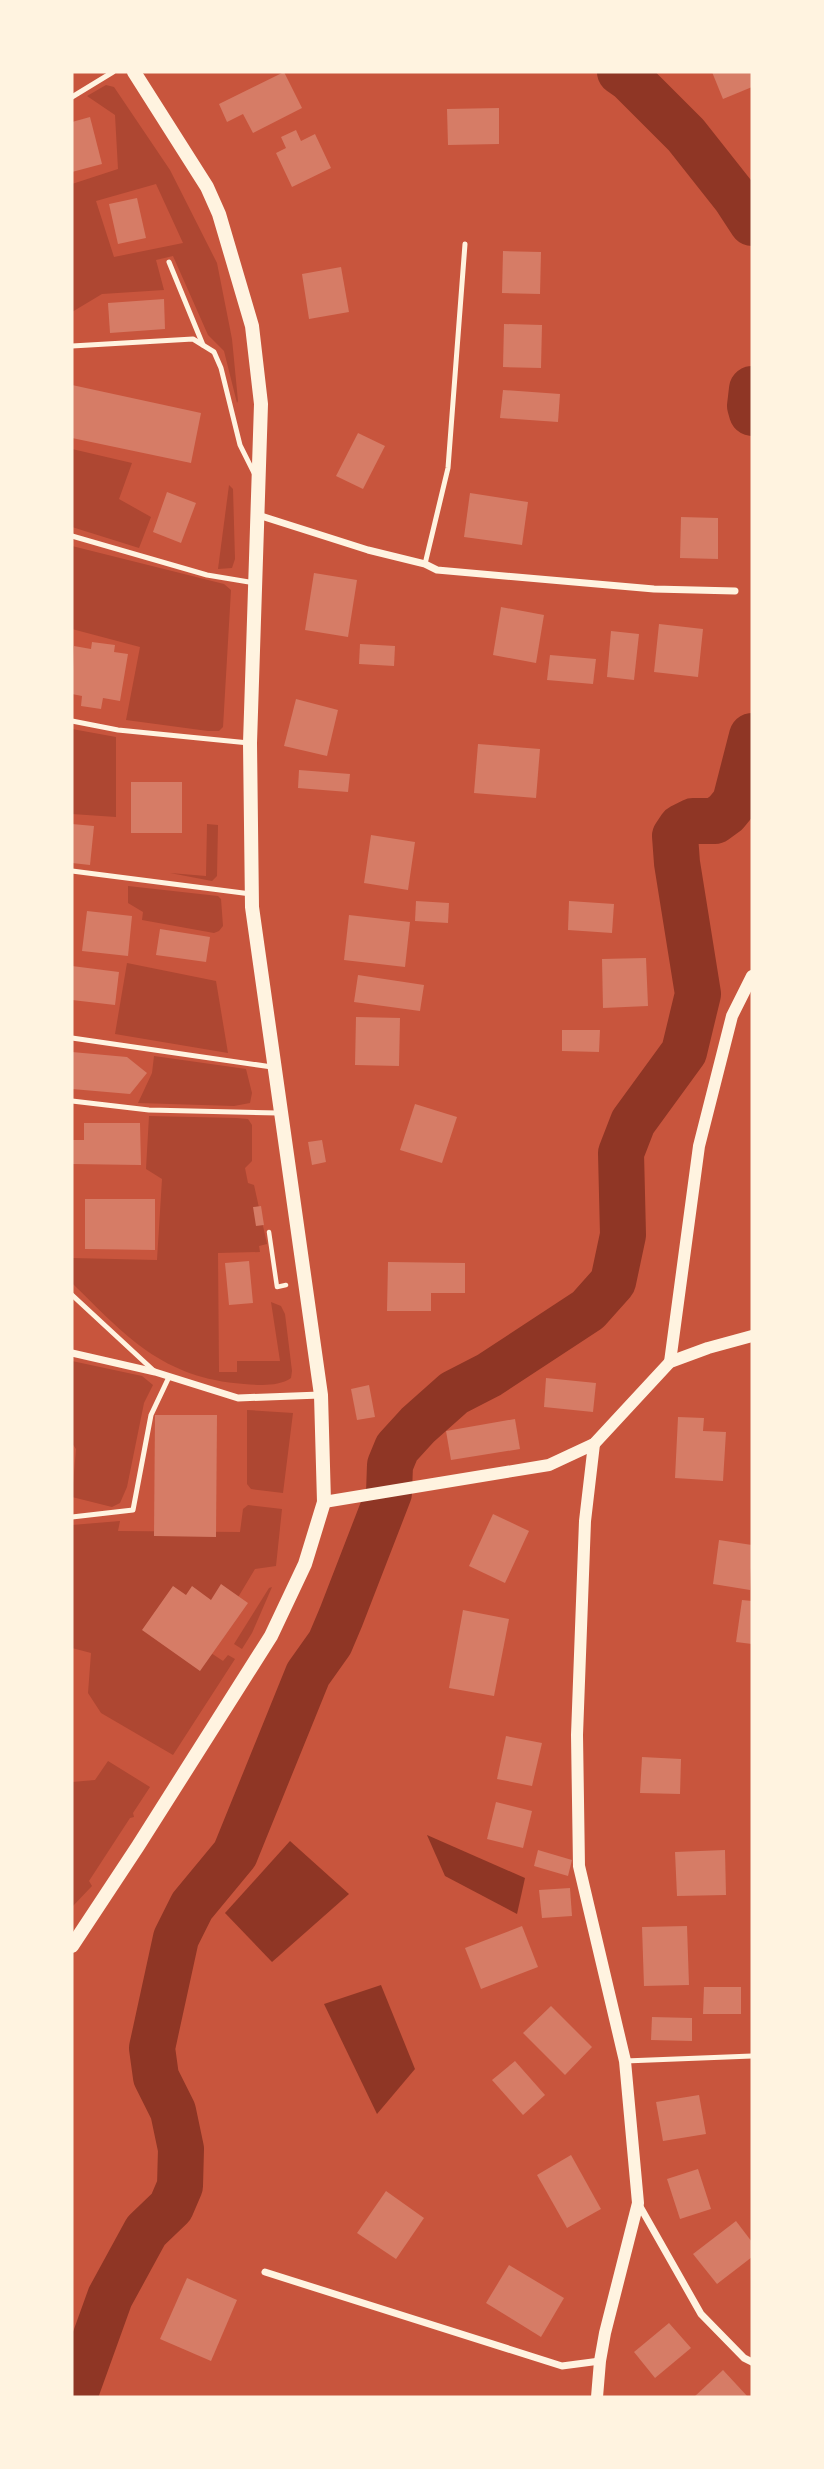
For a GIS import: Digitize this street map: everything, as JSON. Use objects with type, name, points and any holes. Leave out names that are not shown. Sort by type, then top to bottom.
[{"type":"main road","points":[[72,1946],[271,1636],[305,1564],[324,1502],[321,1395],[251,894],[250,743],[261,404],[253,326],[219,214],[207,187],[134,72]]},
{"type":"street","points":[[258,515],[368,550],[425,564],[437,570],[640,588],[735,591]]},
{"type":"street","points":[[670,1362],[699,1146],[732,1016],[752,976]]},
{"type":"street","points":[[324,1502],[549,1465],[594,1444],[670,1362],[752,1336]]},
{"type":"street","points":[[72,1353],[155,1372],[238,1398],[321,1395]]},
{"type":"street","points":[[594,1444],[585,1521],[577,1735],[579,1866],[625,2061],[638,2203],[600,2361],[597,2397]]},
{"type":"street","points":[[638,2203],[701,2314],[744,2358],[752,2362]]},
{"type":"street","points":[[265,2272],[562,2365],[600,2361]]},
{"type":"lane","points":[[72,97],[113,72]]},
{"type":"lane","points":[[425,564],[448,468],[465,244]]},
{"type":"lane","points":[[169,262],[203,345]]},
{"type":"lane","points":[[72,346],[193,339],[214,352],[221,368],[240,445],[258,481]]},
{"type":"lane","points":[[72,536],[208,575],[255,583]]},
{"type":"lane","points":[[72,721],[118,730],[250,743]]},
{"type":"lane","points":[[72,872],[251,894]]},
{"type":"lane","points":[[72,1038],[275,1067]]},
{"type":"lane","points":[[72,1101],[149,1110],[281,1113]]},
{"type":"lane","points":[[72,1295],[155,1372]]},
{"type":"lane","points":[[72,1517],[133,1510],[151,1415],[169,1377]]},
{"type":"lane","points":[[625,2061],[752,2056]]},
{"type":"shaded area","points":[[106,85],[114,87],[170,170],[217,263],[232,339],[237,403],[224,351],[208,335],[173,256],[156,260],[164,290],[102,294],[72,312],[72,184],[118,169],[115,115],[87,96]],"holes":[[[156,184],[183,243],[114,257],[96,201]]]},
{"type":"shaded area","points":[[72,449],[132,463],[119,499],[151,517],[139,548],[72,527]]},
{"type":"shaded area","points":[[229,485],[233,489],[235,559],[232,568],[218,569]]},
{"type":"shaded area","points":[[72,546],[224,584],[231,590],[223,727],[219,731],[126,720],[140,647],[72,629]]},
{"type":"shaded area","points":[[72,729],[116,737],[116,817],[72,814]]},
{"type":"shaded area","points":[[207,824],[218,825],[217,876],[212,881],[170,873],[206,876]]},
{"type":"shaded area","points":[[128,886],[218,896],[221,899],[223,926],[214,933],[142,920],[143,912],[128,903]]},
{"type":"shaded area","points":[[127,963],[216,981],[228,1053],[115,1034]]},
{"type":"shaded area","points":[[154,1056],[246,1069],[252,1093],[250,1103],[234,1106],[138,1103],[152,1073]]},
{"type":"shaded area","points":[[149,1116],[248,1119],[252,1125],[252,1161],[245,1168],[248,1183],[254,1185],[267,1244],[259,1246],[260,1252],[218,1253],[219,1372],[237,1372],[237,1361],[280,1361],[271,1302],[281,1306],[285,1314],[292,1371],[291,1378],[286,1381],[262,1385],[215,1380],[168,1363],[129,1337],[72,1283],[72,1258],[157,1260],[162,1179],[146,1169]]},
{"type":"shaded area","points":[[72,1361],[142,1376],[153,1385],[144,1403],[127,1487],[120,1503],[112,1507],[72,1497],[76,1449],[72,1443]]},
{"type":"shaded area","points":[[247,1410],[293,1413],[283,1493],[251,1489],[247,1484]]},
{"type":"shaded area","points":[[248,1505],[282,1509],[276,1566],[255,1569],[234,1604],[178,1631],[223,1661],[228,1655],[235,1659],[173,1755],[101,1713],[88,1693],[91,1653],[72,1648],[72,1525],[120,1521],[118,1531],[240,1532],[243,1509]]},
{"type":"shaded area","points":[[272,1587],[252,1633],[242,1649],[234,1644]]},
{"type":"shaded area","points":[[108,1761],[150,1787],[133,1813],[134,1817],[130,1818],[89,1881],[92,1886],[72,1907],[72,1782],[95,1780]]},
{"type":"shaded area","points":[[427,1835],[525,1878],[517,1914],[445,1876]]},
{"type":"shaded area","points":[[290,1841],[349,1894],[272,1962],[225,1913]]},
{"type":"shaded area","points":[[381,1985],[415,2069],[377,2114],[324,2004]]},
{"type":"building","points":[[284,72],[302,108],[253,133],[243,114],[227,122],[219,104]]},
{"type":"building","points":[[712,72],[752,72],[752,87],[723,99]]},
{"type":"building","points":[[499,108],[499,144],[448,145],[447,109]]},
{"type":"building","points":[[90,117],[102,164],[72,172],[72,122]]},
{"type":"building","points":[[296,130],[301,141],[315,134],[331,168],[292,187],[276,153],[286,148],[281,137]]},
{"type":"building","points":[[137,198],[146,238],[118,244],[109,204]]},
{"type":"building","points":[[503,251],[541,252],[540,294],[502,293]]},
{"type":"building","points":[[341,267],[349,312],[309,319],[302,274]]},
{"type":"building","points":[[164,299],[165,329],[110,333],[108,303]]},
{"type":"building","points":[[504,324],[542,325],[541,368],[503,367]]},
{"type":"building","points":[[72,385],[201,413],[191,463],[72,438]]},
{"type":"building","points":[[503,390],[560,394],[558,422],[500,418]]},
{"type":"building","points":[[358,433],[385,446],[363,489],[336,476]]},
{"type":"building","points":[[167,492],[196,503],[181,543],[153,532]]},
{"type":"building","points":[[470,493],[528,502],[522,545],[464,537]]},
{"type":"building","points":[[681,517],[718,518],[718,559],[680,558]]},
{"type":"building","points":[[314,573],[357,580],[348,637],[305,630]]},
{"type":"building","points":[[501,607],[544,615],[536,663],[493,655]]},
{"type":"building","points":[[659,624],[703,629],[698,677],[654,672]]},
{"type":"building","points":[[611,631],[639,634],[634,680],[607,677]]},
{"type":"building","points":[[92,642],[115,645],[114,652],[128,654],[120,701],[103,698],[101,709],[81,706],[82,696],[72,694],[74,646],[91,649]]},
{"type":"building","points":[[360,644],[395,646],[394,666],[359,664]]},
{"type":"building","points":[[550,655],[596,659],[593,684],[547,680]]},
{"type":"building","points":[[296,699],[338,710],[327,756],[284,746]]},
{"type":"building","points":[[478,744],[540,749],[536,798],[474,793]]},
{"type":"building","points":[[299,770],[350,774],[348,792],[298,788]]},
{"type":"building","points":[[131,782],[182,782],[182,833],[131,833]]},
{"type":"building","points":[[72,824],[94,826],[90,865],[72,863]]},
{"type":"building","points":[[371,835],[415,842],[408,890],[364,883]]},
{"type":"building","points":[[416,901],[449,903],[448,923],[415,921]]},
{"type":"building","points":[[569,901],[614,904],[612,933],[568,930]]},
{"type":"building","points":[[87,911],[132,916],[128,956],[82,951]]},
{"type":"building","points":[[349,915],[410,922],[405,967],[344,960]]},
{"type":"building","points":[[160,929],[210,937],[206,962],[156,955]]},
{"type":"building","points":[[646,958],[648,1006],[603,1008],[602,959]]},
{"type":"building","points":[[72,966],[119,972],[115,1005],[72,1000]]},
{"type":"building","points":[[358,975],[424,985],[420,1011],[354,1002]]},
{"type":"building","points":[[356,1017],[400,1018],[399,1066],[355,1065]]},
{"type":"building","points":[[562,1030],[600,1030],[599,1052],[562,1051]]},
{"type":"building","points":[[72,1052],[127,1057],[147,1073],[130,1094],[72,1089]]},
{"type":"building","points":[[415,1104],[457,1117],[442,1163],[400,1150]]},
{"type":"building","points":[[84,1123],[140,1123],[141,1165],[72,1164],[72,1140],[84,1140]]},
{"type":"building","points":[[322,1140],[326,1162],[312,1165],[308,1142]]},
{"type":"building","points":[[85,1199],[155,1199],[155,1250],[85,1249]]},
{"type":"building","points":[[261,1206],[264,1225],[256,1226],[253,1207]]},
{"type":"building","points":[[249,1261],[253,1303],[229,1305],[225,1263]]},
{"type":"building","points":[[388,1262],[465,1263],[465,1293],[431,1293],[431,1311],[387,1311]]},
{"type":"building","points":[[546,1378],[596,1383],[593,1412],[544,1407]]},
{"type":"building","points":[[369,1385],[375,1417],[357,1420],[351,1389]]},
{"type":"building","points":[[155,1415],[217,1415],[216,1537],[154,1536]]},
{"type":"building","points":[[678,1417],[704,1418],[703,1431],[726,1432],[723,1481],[675,1478]]},
{"type":"building","points":[[515,1419],[520,1449],[451,1460],[446,1431]]},
{"type":"building","points":[[493,1514],[529,1531],[505,1583],[469,1566]]},
{"type":"building","points":[[719,1540],[752,1545],[750,1590],[713,1584]]},
{"type":"building","points":[[221,1584],[248,1603],[200,1671],[142,1630],[173,1586],[186,1595],[192,1586],[211,1600]]},
{"type":"building","points":[[742,1600],[752,1601],[752,1644],[736,1642]]},
{"type":"building","points":[[463,1610],[509,1619],[494,1696],[449,1688]]},
{"type":"building","points":[[506,1736],[542,1743],[532,1786],[497,1779]]},
{"type":"building","points":[[642,1757],[681,1759],[680,1794],[640,1793]]},
{"type":"building","points":[[496,1802],[532,1811],[523,1848],[487,1839]]},
{"type":"building","points":[[538,1850],[572,1860],[568,1876],[534,1866]]},
{"type":"building","points":[[725,1850],[726,1895],[677,1896],[675,1852]]},
{"type":"building","points":[[570,1888],[572,1916],[542,1918],[539,1890]]},
{"type":"building","points":[[522,1926],[538,1967],[481,1989],[465,1948]]},
{"type":"building","points":[[687,1926],[689,1985],[644,1986],[642,1927]]},
{"type":"building","points":[[704,1987],[741,1987],[741,2014],[703,2014]]},
{"type":"building","points":[[551,2006],[592,2047],[565,2075],[523,2033]]},
{"type":"building","points":[[652,2017],[692,2018],[692,2041],[651,2040]]},
{"type":"building","points":[[515,2061],[545,2095],[523,2115],[492,2080]]},
{"type":"building","points":[[699,2095],[706,2134],[663,2141],[656,2102]]},
{"type":"building","points":[[571,2155],[601,2209],[567,2228],[537,2175]]},
{"type":"building","points":[[698,2169],[711,2209],[680,2219],[667,2179]]},
{"type":"building","points":[[386,2191],[424,2218],[396,2259],[357,2233]]},
{"type":"building","points":[[736,2221],[752,2242],[752,2257],[717,2284],[693,2254]]},
{"type":"building","points":[[509,2265],[564,2298],[541,2337],[486,2303]]},
{"type":"building","points":[[187,2278],[237,2300],[211,2361],[160,2339]]},
{"type":"building","points":[[669,2323],[691,2348],[655,2378],[634,2352]]},
{"type":"building","points":[[723,2370],[748,2397],[694,2397]]},
{"type":"waterway","points":[[620,72],[686,135],[752,223]]},
{"type":"waterway","points":[[752,389],[752,413]]},
{"type":"waterway","points":[[74,2397],[110,2297],[146,2231],[171,2207],[180,2186],[181,2149],[173,2111],[156,2077],[152,2048],[176,1938],[192,1906],[235,1854],[308,1674],[330,1643],[341,1617],[389,1493],[390,1465],[397,1448],[454,1393],[489,1375],[588,1310],[613,1282],[623,1235],[621,1153],[633,1122],[684,1052],[698,994],[675,836],[681,827],[693,821],[715,821],[735,802],[752,736]]}]
